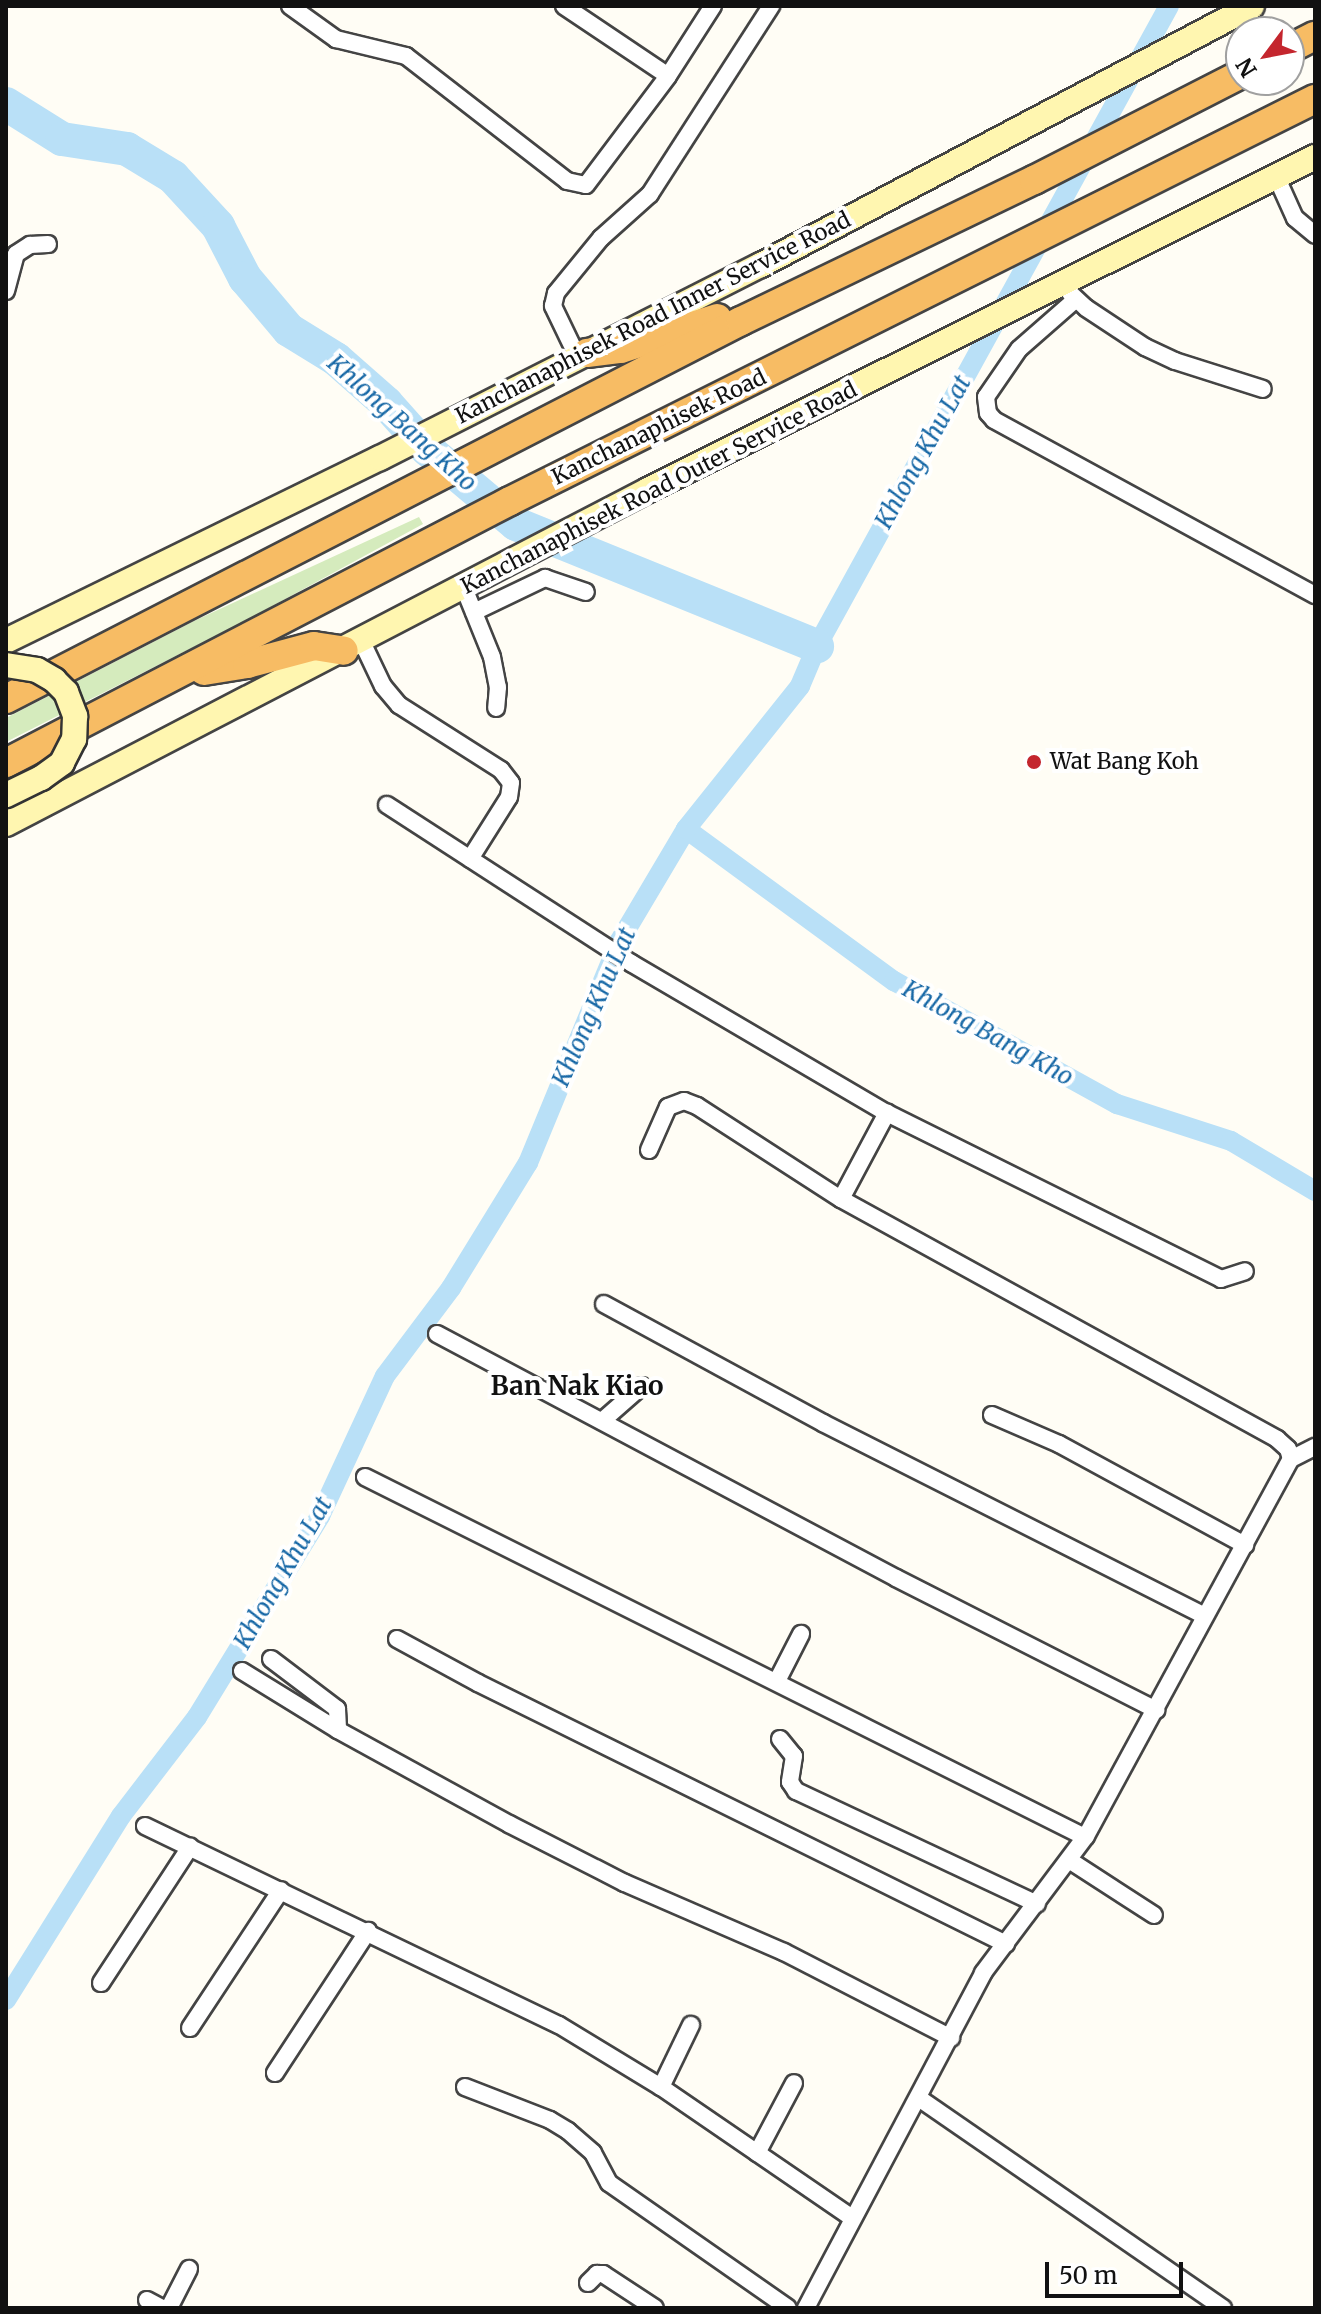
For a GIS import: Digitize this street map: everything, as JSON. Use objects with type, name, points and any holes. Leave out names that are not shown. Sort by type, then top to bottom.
[{"type":"highway","points":[[6,699],[478,459],[741,321],[1034,180],[1225,82]]},
{"type":"highway","name":"Kanchanaphisek Road","points":[[6,763],[510,501],[1315,99]]},
{"type":"highway","points":[[582,356],[621,349],[715,319],[741,321]]},
{"type":"highway","points":[[186,671],[247,664],[314,646],[353,646]]},
{"type":"main road","name":"Kanchanaphisek Road Inner Service Road","points":[[6,641],[582,356],[1252,6]]},
{"type":"main road","name":"Kanchanaphisek Road Outer Service Road","points":[[6,824],[575,530],[975,329],[1060,292],[1315,157]]},
{"type":"main road","points":[[6,665],[37,670],[54,680],[66,692],[75,716],[74,739],[62,763],[41,778],[6,795]]},
{"type":"street","points":[[290,6],[336,39],[406,56],[575,184],[589,184],[668,76],[713,6]]},
{"type":"street","points":[[564,6],[668,76]]},
{"type":"street","points":[[582,356],[553,306],[556,293],[601,238],[650,194],[771,6]]},
{"type":"street","points":[[1276,176],[1295,218],[1315,235]]},
{"type":"street","points":[[6,291],[16,254],[30,245],[48,244]]},
{"type":"street","points":[[1263,389],[1175,361],[1145,347],[1060,292],[986,397],[988,413],[994,420],[1315,595]]},
{"type":"street","points":[[474,612],[545,578],[586,592]]},
{"type":"street","points":[[464,588],[492,657],[498,687],[496,708]]},
{"type":"street","points":[[353,646],[399,705],[501,770],[511,783],[509,797],[470,859]]},
{"type":"street","points":[[387,805],[631,963],[887,1113],[1221,1279],[1245,1271]]},
{"type":"street","points":[[649,1150],[668,1107],[684,1101],[841,1199],[1277,1439],[1288,1449],[1291,1459]]},
{"type":"street","points":[[841,1199],[887,1113]]},
{"type":"street","points":[[604,1304],[823,1423],[1203,1615]]},
{"type":"street","points":[[437,1334],[896,1578],[1156,1710]]},
{"type":"street","points":[[602,1421],[642,1386]]},
{"type":"street","points":[[992,1415],[1059,1444],[1245,1545]]},
{"type":"street","points":[[806,2308],[852,2218],[920,2099],[983,1973],[1085,1837],[1156,1710],[1203,1615],[1291,1459],[1315,1447]]},
{"type":"street","points":[[365,1477],[1085,1837]]},
{"type":"street","points":[[777,1681],[801,1634]]},
{"type":"street","points":[[397,1639],[478,1683],[1006,1944]]},
{"type":"street","points":[[271,1659],[337,1709],[338,1730]]},
{"type":"street","points":[[242,1671],[338,1730],[509,1824],[625,1883],[784,1952],[951,2038]]},
{"type":"street","points":[[780,1739],[794,1756],[790,1782],[796,1791],[1037,1904]]},
{"type":"street","points":[[145,1826],[559,2025],[661,2087],[852,2218]]},
{"type":"street","points":[[101,1983],[190,1847]]},
{"type":"street","points":[[1069,1860],[1154,1915]]},
{"type":"street","points":[[190,2028],[281,1890]]},
{"type":"street","points":[[275,2073],[368,1931]]},
{"type":"street","points":[[661,2087],[691,2025]]},
{"type":"street","points":[[757,2153],[794,2083]]},
{"type":"street","points":[[465,2087],[550,2120],[568,2131],[593,2153],[609,2183],[788,2308]]},
{"type":"street","points":[[920,2099],[1223,2308]]},
{"type":"street","points":[[169,2308],[189,2269]]},
{"type":"street","points":[[588,2283],[597,2274],[603,2274],[655,2308]]},
{"type":"green space","points":[[419,517],[423,524],[243,622],[6,742],[6,718],[194,621]]},
{"type":"waterway","name":"Khlong Khu Lat","points":[[6,2000],[121,1816],[197,1717],[320,1516],[385,1376],[451,1288],[528,1163],[619,942],[686,829],[800,686],[817,646],[1169,6]]},
{"type":"waterway","name":"Khlong Bang Kho","points":[[6,104],[62,139],[127,149],[173,177],[218,226],[245,278],[289,330],[336,359],[386,403],[427,449],[516,524],[817,646]]},
{"type":"waterway","name":"Khlong Bang Kho","points":[[686,829],[894,981],[1117,1104],[1231,1141],[1315,1191]]},
{"type":"place","name":"Wat Bang Koh","points":[[1034,762]]},
{"type":"district","name":"Ban Nak Kiao","points":[[577,1386]]}]
